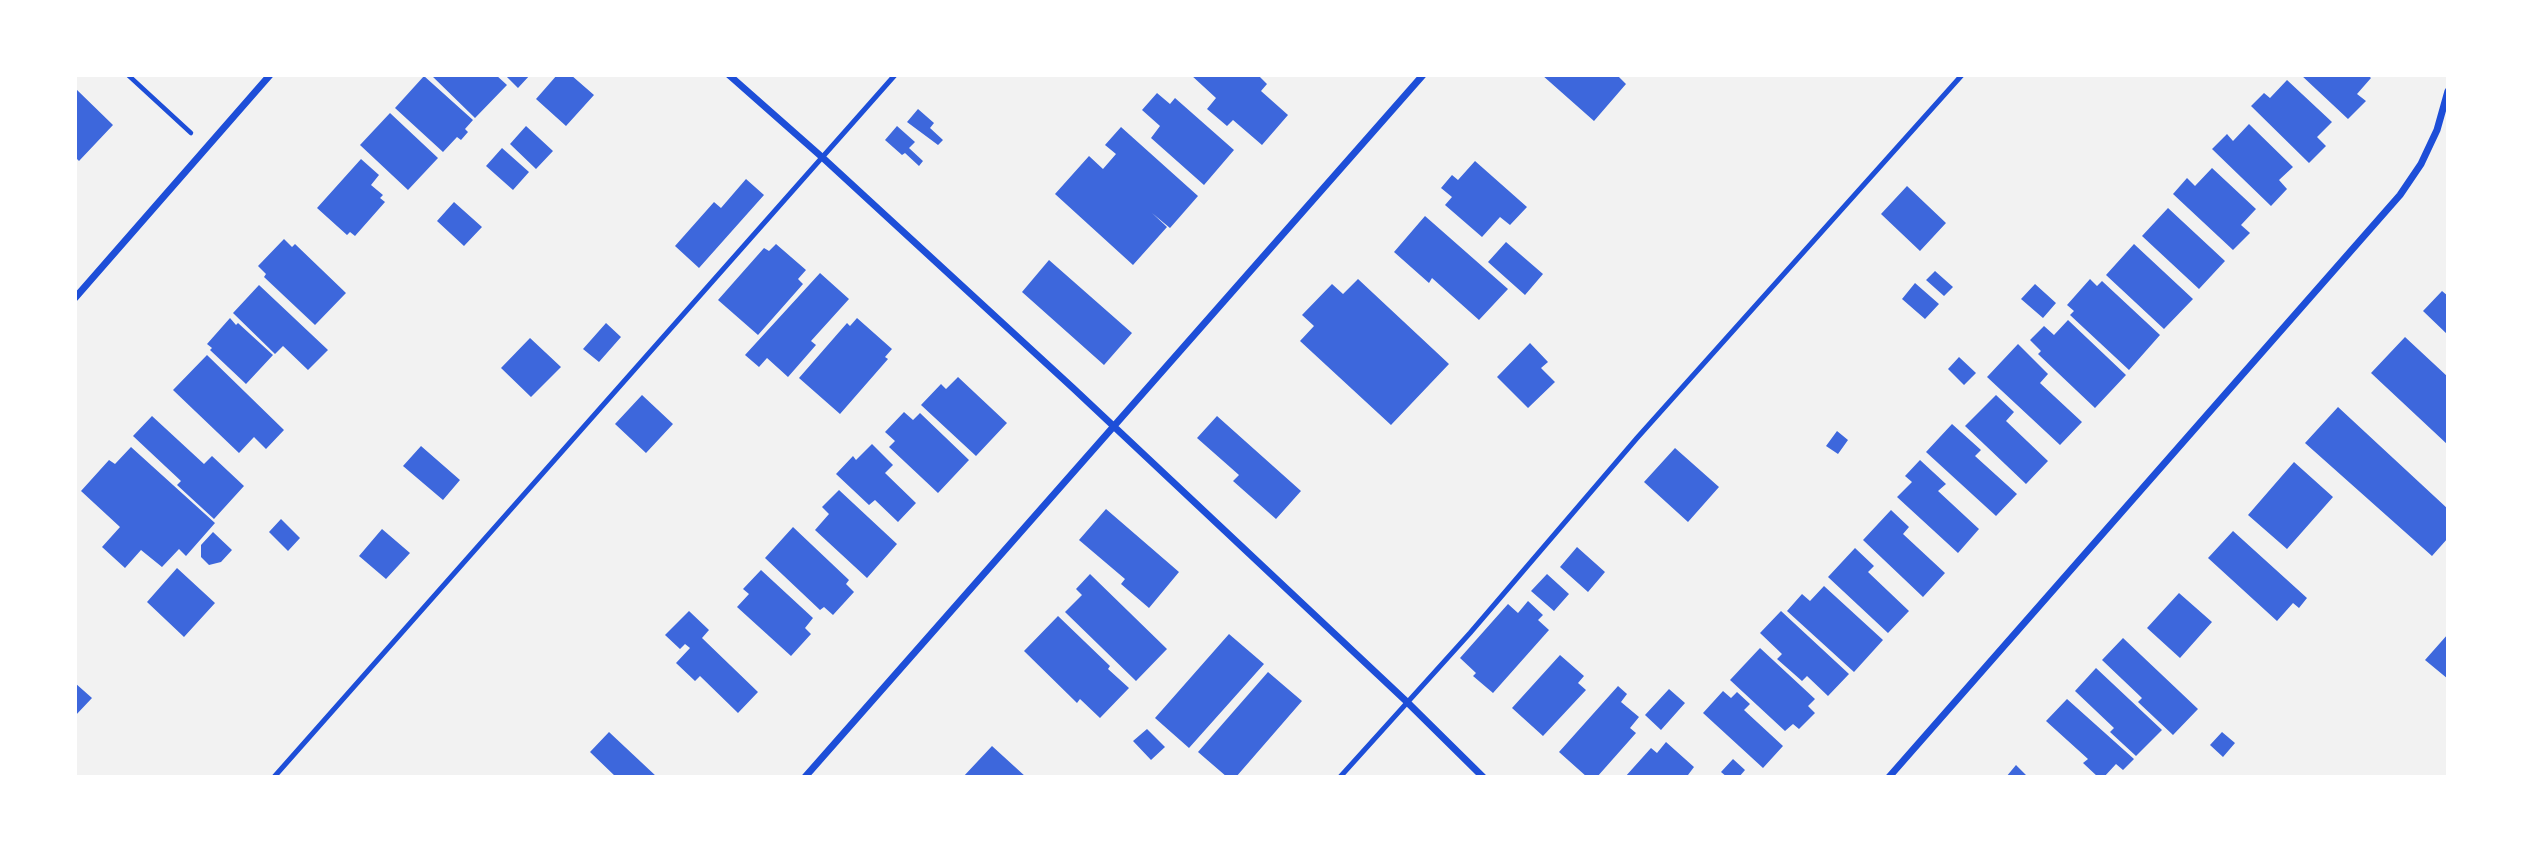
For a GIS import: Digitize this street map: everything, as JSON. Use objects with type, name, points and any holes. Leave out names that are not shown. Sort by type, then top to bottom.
[{"type":"street","points":[[75,298],[270,75]]},
{"type":"street","points":[[729,75],[823,158],[1112,427],[1406,701],[1483,777]]},
{"type":"street","points":[[805,777],[1423,75]]},
{"type":"street","points":[[1889,777],[2400,195],[2421,164],[2432,141],[2448,91]]},
{"type":"lane","points":[[274,777],[895,75]]},
{"type":"lane","points":[[1340,777],[1406,701],[1470,634],[1637,438],[1962,75]]},
{"type":"path","points":[[128,75],[207,148]]},
{"type":"building","points":[[431,75],[496,75],[507,85],[475,118]]},
{"type":"building","points":[[505,75],[530,75],[518,88]]},
{"type":"building","points":[[557,75],[571,75],[594,95],[566,126],[536,99]]},
{"type":"building","points":[[1191,75],[1258,75],[1267,84],[1261,91],[1288,115],[1262,145],[1233,120],[1227,126],[1207,109],[1216,98]]},
{"type":"building","points":[[1542,75],[1617,75],[1626,84],[1594,121]]},
{"type":"building","points":[[2301,75],[2368,75],[2371,78],[2357,94],[2366,101],[2348,119]]},
{"type":"building","points":[[424,76],[473,120],[465,129],[468,132],[461,140],[457,137],[443,152],[395,108]]},
{"type":"building","points":[[2287,80],[2332,122],[2317,137],[2326,146],[2309,163],[2251,106],[2264,93],[2270,98]]},
{"type":"building","points":[[75,88],[113,125],[79,161],[75,157]]},
{"type":"building","points":[[1157,93],[1170,104],[1175,98],[1234,150],[1204,185],[1151,138],[1160,126],[1142,110]]},
{"type":"building","points":[[918,109],[934,123],[930,128],[943,140],[938,145],[907,122]]},
{"type":"building","points":[[390,113],[438,158],[408,190],[360,145]]},
{"type":"building","points":[[2249,124],[2293,167],[2279,180],[2287,189],[2271,206],[2212,149],[2227,134],[2233,141]]},
{"type":"building","points":[[526,126],[553,151],[536,169],[510,144]]},
{"type":"building","points":[[897,126],[915,142],[909,148],[923,161],[919,166],[885,140]]},
{"type":"building","points":[[1121,127],[1198,196],[1170,228],[1152,213],[1167,227],[1133,265],[1055,194],[1089,156],[1103,169],[1116,154],[1105,145]]},
{"type":"building","points":[[502,148],[529,172],[513,190],[486,166]]},
{"type":"building","points":[[361,159],[379,175],[371,185],[383,195],[380,198],[385,202],[355,236],[350,232],[347,235],[317,208]]},
{"type":"building","points":[[1475,161],[1527,207],[1510,225],[1500,217],[1482,237],[1445,205],[1452,197],[1441,188],[1452,175],[1458,180]]},
{"type":"building","points":[[2212,168],[2256,209],[2241,225],[2250,233],[2233,250],[2173,194],[2187,178],[2195,186]]},
{"type":"building","points":[[746,179],[764,195],[699,268],[675,246],[714,202],[721,208]]},
{"type":"building","points":[[1907,186],[1946,223],[1920,251],[1881,214]]},
{"type":"building","points":[[454,202],[482,227],[464,246],[437,221]]},
{"type":"building","points":[[2168,208],[2225,261],[2199,289],[2142,236]]},
{"type":"building","points":[[1425,216],[1508,289],[1479,320],[1432,278],[1429,283],[1394,252]]},
{"type":"building","points":[[284,239],[292,247],[295,244],[346,293],[315,325],[264,277],[266,274],[258,266]]},
{"type":"building","points":[[1506,242],[1543,274],[1525,295],[1488,262]]},
{"type":"building","points":[[776,244],[806,270],[798,279],[803,284],[758,335],[718,300],[764,248],[769,251]]},
{"type":"building","points":[[2134,244],[2193,299],[2164,329],[2106,275]]},
{"type":"building","points":[[1049,260],[1132,333],[1104,365],[1022,292]]},
{"type":"building","points":[[1935,271],[1953,287],[1944,296],[1926,280]]},
{"type":"building","points":[[820,273],[849,299],[811,341],[816,345],[788,377],[767,358],[759,367],[745,355]]},
{"type":"building","points":[[1358,279],[1449,364],[1391,425],[1300,341],[1314,326],[1302,315],[1332,284],[1343,294]]},
{"type":"building","points":[[2090,279],[2097,286],[2102,281],[2160,335],[2129,370],[2070,315],[2074,311],[2067,305]]},
{"type":"building","points":[[1915,283],[1939,304],[1925,319],[1902,299]]},
{"type":"building","points":[[2035,284],[2056,303],[2043,318],[2021,299]]},
{"type":"building","points":[[259,285],[328,350],[308,370],[283,346],[275,354],[233,313]]},
{"type":"building","points":[[2442,291],[2448,296],[2448,335],[2423,311]]},
{"type":"building","points":[[230,318],[273,355],[246,384],[207,344]]},
{"type":"building","points":[[857,318],[892,349],[885,357],[888,359],[840,414],[799,378],[847,323],[850,326]]},
{"type":"building","points":[[2068,320],[2126,375],[2095,408],[2038,354],[2041,351],[2030,340],[2044,326],[2054,335]]},
{"type":"building","points":[[606,323],[621,337],[599,362],[583,349]]},
{"type":"building","points":[[2405,337],[2448,377],[2448,445],[2371,373]]},
{"type":"building","points":[[530,338],[561,367],[531,397],[501,368]]},
{"type":"building","points":[[1530,343],[1548,362],[1541,368],[1555,382],[1528,408],[1497,377]]},
{"type":"building","points":[[2018,344],[2048,374],[2040,383],[2082,422],[2060,445],[1987,377]]},
{"type":"building","points":[[207,355],[284,430],[266,449],[254,437],[239,453],[173,390]]},
{"type":"building","points":[[1959,357],[1976,373],[1964,385],[1948,369]]},
{"type":"building","points":[[958,377],[1007,423],[976,456],[921,405],[941,384],[946,389]]},
{"type":"building","points":[[642,395],[673,424],[646,453],[615,424]]},
{"type":"building","points":[[1996,395],[2014,412],[2006,421],[2048,461],[2026,484],[1965,426]]},
{"type":"building","points":[[2338,407],[2448,509],[2448,538],[2432,556],[2305,443]]},
{"type":"building","points":[[904,412],[913,420],[920,413],[969,460],[938,493],[889,447],[895,441],[885,432]]},
{"type":"building","points":[[152,416],[204,464],[212,456],[244,486],[214,519],[177,485],[181,481],[133,436]]},
{"type":"building","points":[[1217,416],[1301,491],[1276,519],[1233,481],[1239,475],[1197,438]]},
{"type":"building","points":[[1952,424],[1981,450],[1975,456],[2017,494],[1996,516],[1926,452]]},
{"type":"building","points":[[1837,431],[1848,440],[1838,454],[1826,446]]},
{"type":"building","points":[[872,444],[893,465],[885,473],[916,503],[898,522],[875,500],[869,505],[836,474],[853,456],[856,460]]},
{"type":"building","points":[[421,446],[460,480],[443,500],[403,466]]},
{"type":"building","points":[[131,447],[215,523],[186,556],[179,549],[162,567],[141,550],[125,568],[102,547],[120,527],[81,491],[109,460],[115,464]]},
{"type":"building","points":[[1675,448],[1719,487],[1688,522],[1644,482]]},
{"type":"building","points":[[1920,460],[1946,484],[1938,491],[1979,529],[1958,553],[1897,497],[1912,482],[1905,476]]},
{"type":"building","points":[[2294,462],[2333,497],[2287,549],[2248,515]]},
{"type":"building","points":[[839,490],[897,544],[867,578],[815,530],[829,514],[822,507]]},
{"type":"building","points":[[1106,509],[1179,572],[1149,608],[1121,584],[1125,579],[1079,540]]},
{"type":"building","points":[[1891,510],[1909,527],[1903,534],[1945,573],[1923,597],[1863,540]]},
{"type":"building","points":[[281,519],[300,538],[288,551],[269,532]]},
{"type":"building","points":[[793,527],[849,580],[846,584],[854,592],[833,615],[824,607],[820,610],[765,558]]},
{"type":"building","points":[[382,529],[410,553],[386,579],[359,556]]},
{"type":"building","points":[[2233,531],[2307,598],[2299,608],[2293,603],[2277,621],[2208,558]]},
{"type":"building","points":[[213,532],[232,550],[221,562],[209,565],[201,557],[201,545]]},
{"type":"building","points":[[1577,547],[1605,572],[1588,592],[1560,567]]},
{"type":"building","points":[[1855,548],[1874,566],[1868,572],[1909,611],[1888,633],[1828,577]]},
{"type":"building","points":[[177,568],[215,603],[184,637],[147,602]]},
{"type":"building","points":[[761,570],[813,618],[805,628],[811,634],[791,656],[737,607],[749,594],[743,589]]},
{"type":"building","points":[[1090,574],[1167,649],[1136,681],[1065,612],[1082,595],[1076,589]]},
{"type":"building","points":[[1547,574],[1569,594],[1554,611],[1531,591]]},
{"type":"building","points":[[1824,586],[1883,640],[1854,672],[1787,611],[1802,594],[1810,601]]},
{"type":"building","points":[[2179,593],[2212,622],[2180,658],[2147,628]]},
{"type":"building","points":[[1528,601],[1543,615],[1538,620],[1549,630],[1493,693],[1473,676],[1476,673],[1460,658],[1508,604],[1518,613]]},
{"type":"building","points":[[689,611],[709,630],[702,638],[758,692],[738,713],[700,676],[695,681],[676,663],[690,648],[685,644],[680,649],[665,635]]},
{"type":"building","points":[[1781,611],[1849,674],[1828,696],[1807,676],[1802,681],[1777,659],[1782,654],[1760,633]]},
{"type":"building","points":[[1058,616],[1129,688],[1100,718],[1080,699],[1077,703],[1024,651]]},
{"type":"building","points":[[1229,634],[1264,664],[1189,748],[1155,718]]},
{"type":"building","points":[[2448,634],[2448,679],[2425,660]]},
{"type":"building","points":[[2123,638],[2198,709],[2173,735],[2138,702],[2142,698],[2102,660]]},
{"type":"building","points":[[1760,648],[1815,699],[1808,706],[1815,713],[1799,729],[1793,724],[1785,731],[1730,680]]},
{"type":"building","points":[[1560,655],[1584,676],[1578,683],[1586,690],[1543,736],[1512,708]]},
{"type":"building","points":[[2096,668],[2162,730],[2136,756],[2110,732],[2114,728],[2075,691]]},
{"type":"building","points":[[1268,672],[1302,701],[1236,777],[1227,777],[1198,752]]},
{"type":"building","points":[[75,683],[92,698],[75,716]]},
{"type":"building","points":[[1618,686],[1627,694],[1621,702],[1639,717],[1630,728],[1636,733],[1597,777],[1587,777],[1559,752]]},
{"type":"building","points":[[1669,689],[1685,703],[1661,730],[1645,715]]},
{"type":"building","points":[[1723,691],[1731,698],[1737,692],[1750,704],[1744,710],[1783,746],[1763,768],[1703,713]]},
{"type":"building","points":[[2067,699],[2134,759],[2123,770],[2116,764],[2104,777],[2098,777],[2083,763],[2088,759],[2046,721]]},
{"type":"building","points":[[1147,729],[1165,747],[1151,760],[1133,741]]},
{"type":"building","points":[[609,732],[657,777],[616,777],[590,752]]},
{"type":"building","points":[[2222,732],[2235,743],[2223,757],[2210,745]]},
{"type":"building","points":[[1666,742],[1694,767],[1688,775],[1690,777],[1625,777],[1651,748],[1657,753]]},
{"type":"building","points":[[992,746],[1026,777],[963,777]]},
{"type":"building","points":[[1733,759],[1745,770],[1739,777],[1727,777],[1721,772]]},
{"type":"building","points":[[2016,765],[2028,777],[2006,777]]}]
